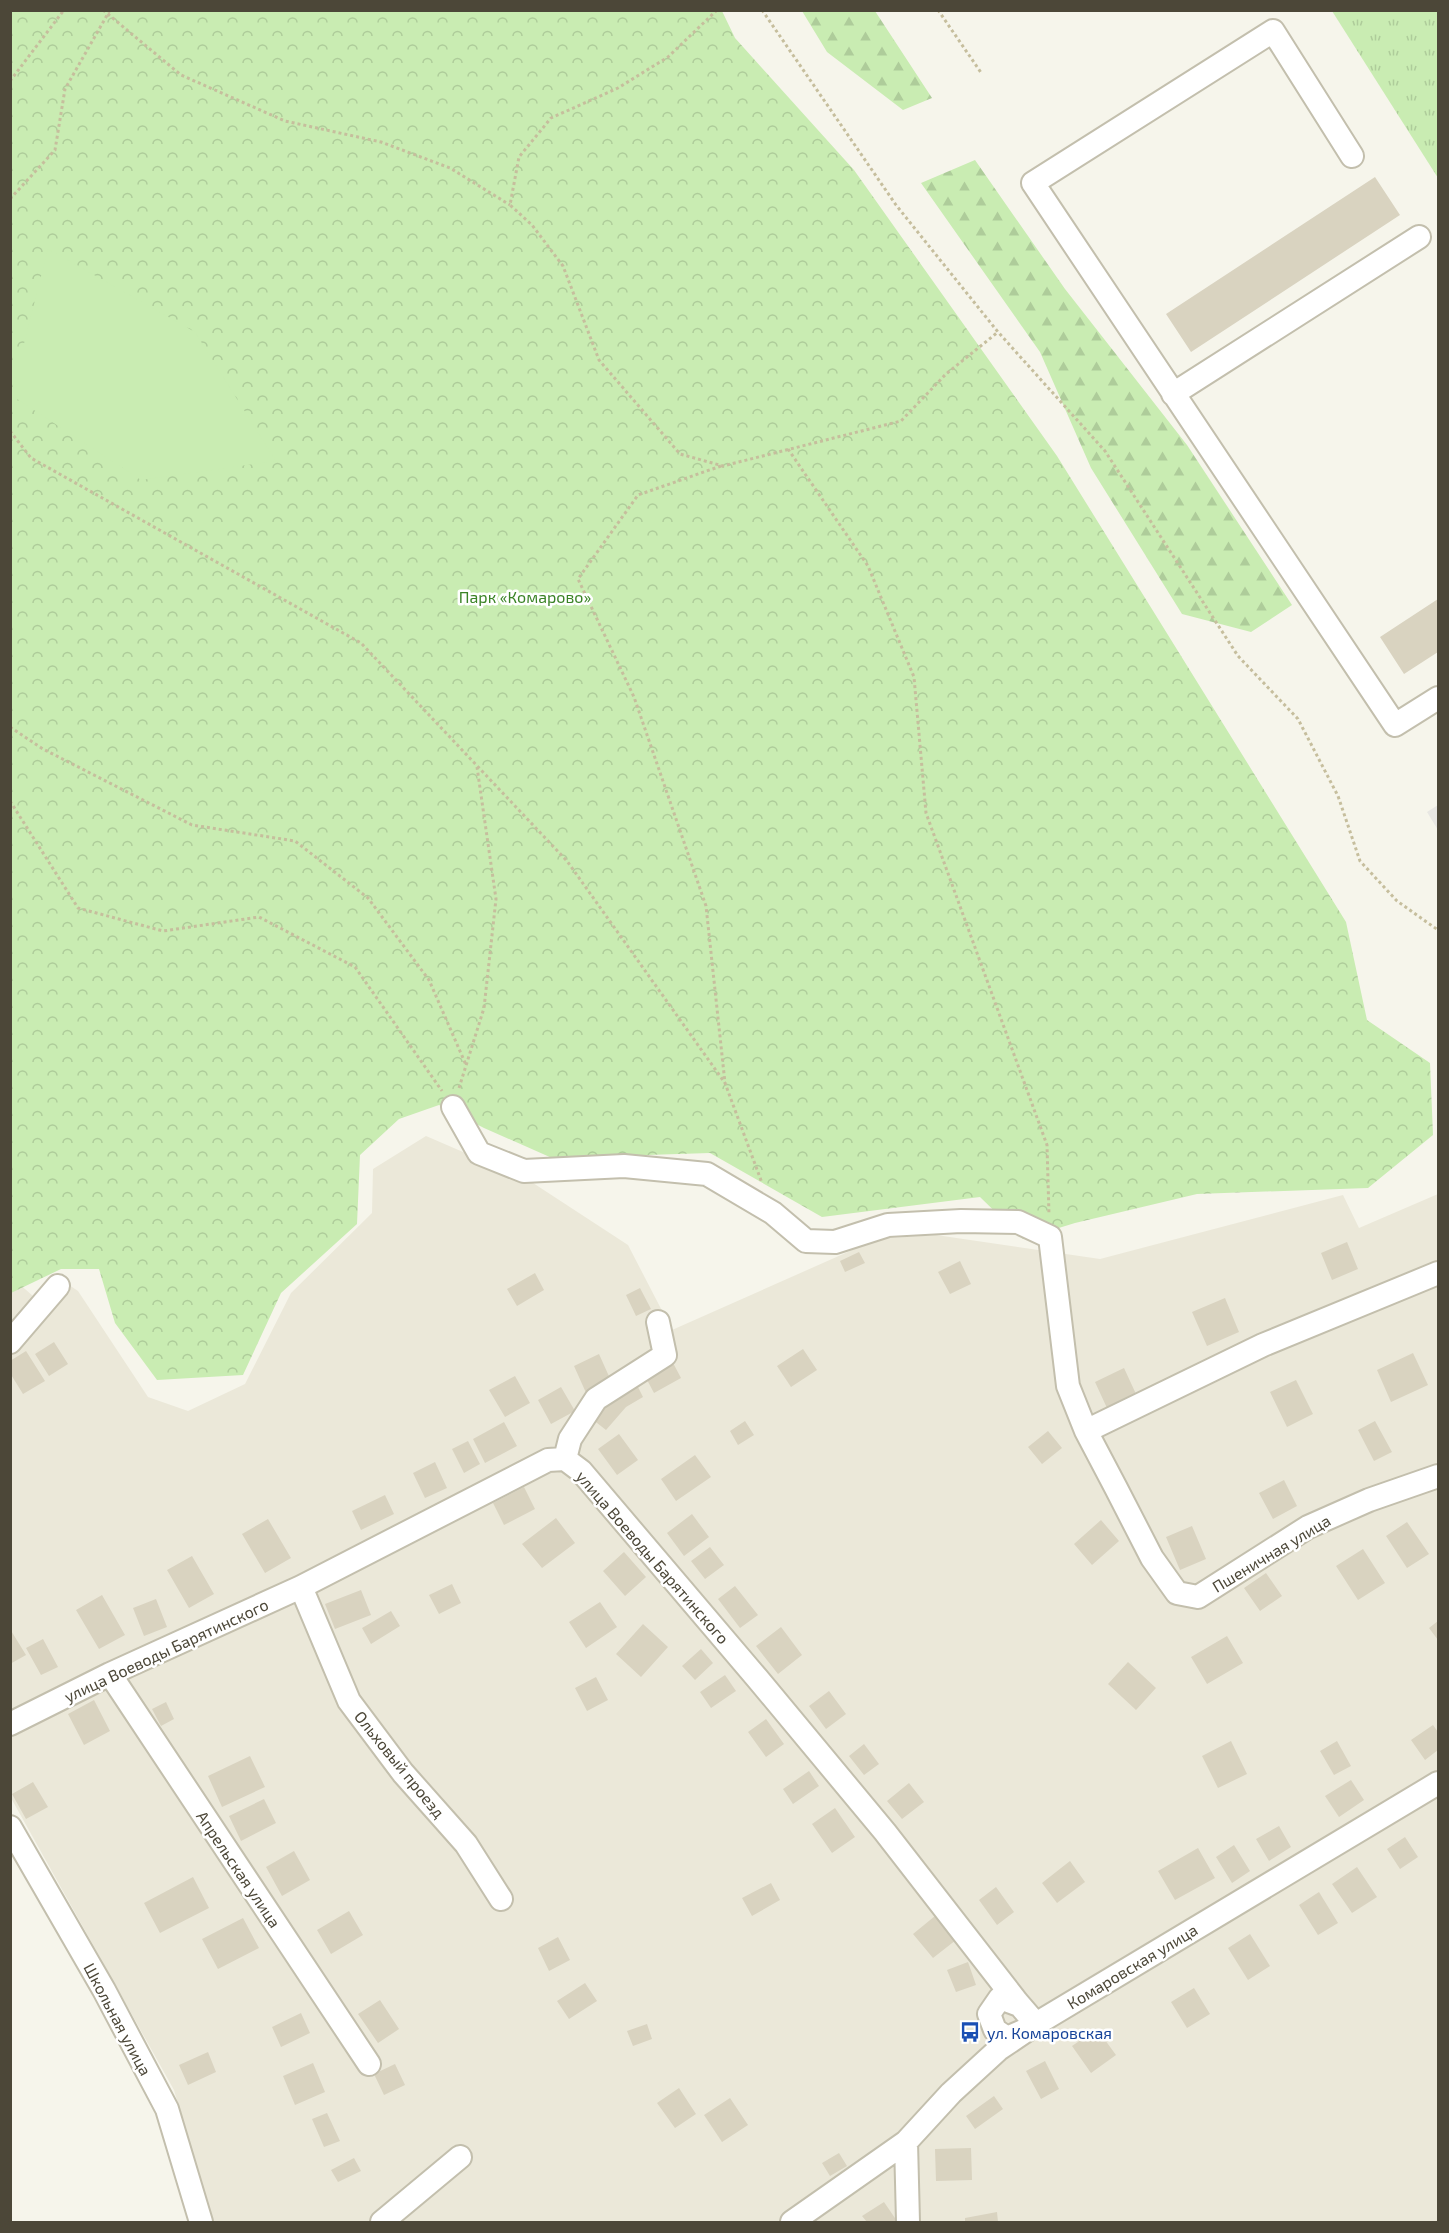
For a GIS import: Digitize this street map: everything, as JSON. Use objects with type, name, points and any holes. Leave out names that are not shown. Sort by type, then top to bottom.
[{"type":"street","points":[[1352,156],[1273,31],[1033,183],[1395,725],[1438,698]]},
{"type":"street","points":[[1173,394],[1419,237]]},
{"type":"street","points":[[453,1107],[479,1153],[524,1171],[624,1166],[707,1174],[773,1213],[806,1241],[835,1242],[888,1225],[961,1221],[1018,1222],[1051,1248]]},
{"type":"street","name":"Пшеничная улица","points":[[1051,1248],[1068,1386],[1086,1431],[1152,1558],[1177,1593],[1198,1597],[1308,1527],[1368,1500],[1438,1476]]},
{"type":"street","points":[[1086,1431],[1263,1345],[1438,1273]]},
{"type":"street","points":[[10,1341],[58,1286]]},
{"type":"street","points":[[566,1459],[570,1438],[596,1399],[665,1355],[658,1322]]},
{"type":"street","name":"улица Воеводы Барятинского","points":[[10,1724],[110,1674],[301,1587],[548,1460],[566,1459],[581,1471],[885,1832],[1033,2026]]},
{"type":"street","name":"Ольховый проезд","points":[[301,1587],[349,1701],[403,1773],[466,1844],[501,1899]]},
{"type":"street","name":"Апрельская улица","points":[[110,1674],[369,2064]]},
{"type":"street","name":"Комаровская улица","points":[[792,2223],[906,2142],[951,2092],[999,2049],[1033,2026],[1438,1783]]},
{"type":"street","name":"Школьная улица","points":[[10,1827],[104,1990],[166,2109],[201,2223]]},
{"type":"street","points":[[1019,2005],[1000,1998],[989,2014],[995,2030],[1007,2037],[1033,2026]]},
{"type":"street","points":[[906,2142],[908,2223]]},
{"type":"street","points":[[382,2223],[460,2157]]},
{"type":"path","points":[[10,81],[64,10]]},
{"type":"path","points":[[104,10],[181,75],[285,121],[381,142],[450,168],[510,205],[532,225],[563,266],[599,360],[680,453],[723,466]]},
{"type":"path","points":[[510,205],[519,157],[551,118],[618,88],[668,57],[717,10]]},
{"type":"path","points":[[762,10],[896,205],[998,332],[1105,451],[1238,656],[1298,719],[1338,796],[1360,861],[1397,901],[1438,930]]},
{"type":"path","points":[[938,10],[982,74]]},
{"type":"path","points":[[10,199],[55,150],[65,89],[109,12]]},
{"type":"path","points":[[773,1213],[725,1083],[706,906],[634,697],[578,579],[638,495],[723,466],[901,421],[946,374],[998,332]]},
{"type":"path","points":[[10,431],[31,458],[360,643],[567,861],[725,1083]]},
{"type":"path","points":[[788,450],[868,566],[914,677],[926,813],[1047,1145],[1051,1248]]},
{"type":"path","points":[[10,727],[43,749],[192,825],[295,841],[368,898],[429,980],[466,1065]]},
{"type":"path","points":[[453,1107],[484,1008],[496,899],[476,766]]},
{"type":"path","points":[[10,801],[78,908],[163,931],[259,917],[355,967],[453,1107]]},
{"type":"shaded area","points":[[1438,805],[1438,830],[1427,812]]},
{"type":"shaded area","points":[[426,1136],[530,1181],[628,1245],[672,1330],[877,1239],[936,1235],[1100,1259],[1343,1195],[1359,1228],[1438,1194],[1438,2222],[213,2222],[174,2090],[11,1798],[10,1276],[33,1296],[54,1275],[78,1291],[148,1397],[188,1411],[245,1384],[291,1293],[372,1213],[373,1169]]},
{"type":"green space","name":"Парк «Комарово»","points":[[11,11],[722,11],[735,38],[854,170],[1057,456],[1346,922],[1367,1020],[1430,1063],[1433,1135],[1368,1188],[1197,1194],[1075,1223],[1023,1239],[980,1197],[822,1217],[710,1153],[552,1158],[439,1105],[399,1119],[360,1155],[357,1224],[281,1293],[243,1375],[157,1380],[115,1323],[99,1269],[61,1269],[11,1293]]},
{"type":"green space","points":[[802,11],[875,11],[932,98],[903,110],[827,52]]},
{"type":"green space","points":[[1332,11],[1438,11],[1438,178]]},
{"type":"green space","points":[[975,160],[1065,289],[1187,445],[1292,605],[1251,632],[1182,614],[1091,468],[1040,352],[921,183]]},
{"type":"green space","points":[[48,249],[195,332],[276,461],[141,480],[11,395]]},
{"type":"building","points":[[1375,177],[1400,215],[1191,352],[1166,314]]},
{"type":"building","points":[[1438,599],[1438,652],[1404,674],[1380,637]]},
{"type":"building","points":[[1347,1242],[1358,1269],[1332,1280],[1321,1253]]},
{"type":"building","points":[[859,1252],[865,1263],[845,1272],[840,1261]]},
{"type":"building","points":[[960,1261],[971,1284],[950,1294],[938,1272]]},
{"type":"building","points":[[535,1273],[544,1290],[517,1306],[507,1289]]},
{"type":"building","points":[[640,1288],[651,1309],[636,1316],[626,1295]]},
{"type":"building","points":[[1225,1298],[1239,1332],[1207,1346],[1192,1312]]},
{"type":"building","points":[[54,1342],[68,1364],[49,1376],[35,1354]]},
{"type":"building","points":[[803,1349],[817,1370],[791,1387],[777,1366]]},
{"type":"building","points":[[26,1351],[45,1381],[23,1394],[10,1373],[10,1361]]},
{"type":"building","points":[[1413,1353],[1428,1385],[1391,1402],[1377,1370]]},
{"type":"building","points":[[599,1354],[612,1383],[587,1395],[574,1366]]},
{"type":"building","points":[[672,1361],[681,1378],[654,1393],[645,1376]]},
{"type":"building","points":[[1124,1368],[1136,1394],[1107,1408],[1095,1382]]},
{"type":"building","points":[[515,1376],[530,1403],[505,1417],[489,1390]]},
{"type":"building","points":[[1296,1380],[1313,1414],[1287,1427],[1270,1392]]},
{"type":"building","points":[[635,1381],[643,1397],[626,1407],[606,1430],[592,1419],[614,1392]]},
{"type":"building","points":[[561,1387],[575,1411],[551,1424],[538,1400]]},
{"type":"building","points":[[745,1421],[754,1435],[738,1445],[730,1431]]},
{"type":"building","points":[[1375,1421],[1392,1452],[1374,1461],[1358,1430]]},
{"type":"building","points":[[504,1422],[517,1446],[485,1463],[473,1439]]},
{"type":"building","points":[[1048,1431],[1062,1448],[1042,1464],[1028,1447]]},
{"type":"building","points":[[619,1434],[638,1460],[617,1475],[598,1449]]},
{"type":"building","points":[[468,1441],[480,1464],[464,1473],[452,1449]]},
{"type":"building","points":[[695,1455],[711,1477],[676,1501],[661,1479]]},
{"type":"building","points":[[435,1462],[447,1488],[425,1498],[413,1473]]},
{"type":"building","points":[[1284,1480],[1297,1506],[1273,1519],[1259,1493]]},
{"type":"building","points":[[524,1487],[535,1509],[504,1525],[493,1503]]},
{"type":"building","points":[[385,1495],[394,1514],[361,1530],[352,1511]]},
{"type":"building","points":[[692,1514],[709,1537],[684,1556],[667,1533]]},
{"type":"building","points":[[556,1518],[575,1543],[542,1568],[522,1544]]},
{"type":"building","points":[[268,1519],[291,1558],[265,1573],[242,1534]]},
{"type":"building","points":[[1101,1520],[1119,1541],[1092,1565],[1074,1544]]},
{"type":"building","points":[[1407,1522],[1429,1554],[1407,1568],[1386,1536]]},
{"type":"building","points":[[1192,1526],[1206,1559],[1180,1570],[1166,1537]]},
{"type":"building","points":[[710,1547],[724,1565],[705,1579],[691,1561]]},
{"type":"building","points":[[1363,1549],[1385,1583],[1358,1600],[1336,1566]]},
{"type":"building","points":[[624,1552],[646,1577],[625,1596],[603,1571]]},
{"type":"building","points":[[192,1556],[214,1594],[189,1608],[167,1570]]},
{"type":"building","points":[[1266,1573],[1282,1596],[1260,1611],[1244,1588]]},
{"type":"building","points":[[452,1584],[461,1603],[439,1614],[429,1595]]},
{"type":"building","points":[[735,1586],[758,1615],[740,1628],[718,1599]]},
{"type":"building","points":[[361,1590],[371,1615],[335,1629],[325,1604]]},
{"type":"building","points":[[102,1595],[125,1635],[99,1649],[76,1610]]},
{"type":"building","points":[[156,1599],[167,1627],[144,1636],[133,1608]]},
{"type":"building","points":[[600,1602],[617,1627],[586,1648],[569,1622]]},
{"type":"building","points":[[391,1611],[400,1626],[371,1644],[362,1628]]},
{"type":"building","points":[[1438,1621],[1438,1640],[1429,1628]]},
{"type":"building","points":[[643,1624],[668,1647],[641,1677],[616,1654]]},
{"type":"building","points":[[781,1627],[802,1655],[778,1674],[756,1646]]},
{"type":"building","points":[[10,1629],[26,1655],[10,1664]]},
{"type":"building","points":[[1227,1636],[1243,1663],[1207,1684],[1191,1657]]},
{"type":"building","points":[[43,1639],[58,1667],[41,1675],[26,1648]]},
{"type":"building","points":[[701,1649],[713,1663],[695,1680],[682,1666]]},
{"type":"building","points":[[1128,1662],[1156,1688],[1136,1710],[1108,1684]]},
{"type":"building","points":[[725,1675],[736,1691],[711,1708],[700,1692]]},
{"type":"building","points":[[596,1677],[608,1700],[587,1711],[575,1688]]},
{"type":"building","points":[[829,1691],[846,1714],[826,1729],[809,1706]]},
{"type":"building","points":[[94,1700],[110,1731],[84,1745],[68,1714]]},
{"type":"building","points":[[166,1702],[174,1719],[161,1726],[152,1709]]},
{"type":"building","points":[[766,1719],[784,1744],[766,1757],[748,1732]]},
{"type":"building","points":[[1433,1725],[1438,1732],[1438,1750],[1425,1760],[1411,1740]]},
{"type":"building","points":[[1231,1741],[1247,1774],[1218,1788],[1202,1756]]},
{"type":"building","points":[[1337,1741],[1351,1766],[1334,1775],[1320,1751]]},
{"type":"building","points":[[864,1744],[879,1764],[864,1775],[849,1756]]},
{"type":"building","points":[[250,1756],[265,1787],[222,1807],[208,1776]]},
{"type":"building","points":[[809,1771],[819,1786],[793,1804],[783,1789]]},
{"type":"building","points":[[1351,1780],[1364,1800],[1339,1817],[1325,1796]]},
{"type":"building","points":[[33,1782],[48,1807],[26,1819],[12,1794]]},
{"type":"building","points":[[909,1783],[924,1802],[902,1819],[887,1801]]},
{"type":"building","points":[[264,1799],[276,1823],[241,1841],[229,1816]]},
{"type":"building","points":[[835,1808],[855,1837],[832,1853],[812,1824]]},
{"type":"building","points":[[1279,1826],[1291,1847],[1269,1861],[1256,1839]]},
{"type":"building","points":[[1405,1837],[1418,1857],[1400,1869],[1387,1849]]},
{"type":"building","points":[[1234,1845],[1250,1871],[1232,1883],[1216,1857]]},
{"type":"building","points":[[1198,1848],[1215,1878],[1175,1900],[1158,1871]]},
{"type":"building","points":[[294,1851],[310,1880],[282,1896],[266,1867]]},
{"type":"building","points":[[1070,1861],[1085,1882],[1057,1903],[1042,1883]]},
{"type":"building","points":[[1357,1867],[1377,1897],[1352,1913],[1332,1884]]},
{"type":"building","points":[[193,1877],[209,1908],[160,1933],[144,1903]]},
{"type":"building","points":[[771,1883],[780,1900],[752,1916],[742,1898]]},
{"type":"building","points":[[996,1887],[1014,1912],[997,1925],[979,1900]]},
{"type":"building","points":[[1319,1892],[1338,1923],[1318,1935],[1299,1905]]},
{"type":"building","points":[[349,1911],[363,1935],[331,1954],[317,1930]]},
{"type":"building","points":[[935,1916],[956,1940],[933,1958],[913,1934]]},
{"type":"building","points":[[243,1918],[259,1948],[218,1969],[202,1939]]},
{"type":"building","points":[[1250,1934],[1270,1966],[1248,1980],[1228,1948]]},
{"type":"building","points":[[558,1937],[570,1960],[549,1971],[538,1948]]},
{"type":"building","points":[[968,1962],[976,1985],[956,1992],[947,1970]]},
{"type":"building","points":[[585,1983],[597,2001],[569,2019],[557,2001]]},
{"type":"building","points":[[1194,1988],[1210,2014],[1187,2028],[1171,2002]]},
{"type":"building","points":[[380,2000],[399,2029],[378,2043],[358,2014]]},
{"type":"building","points":[[301,2013],[310,2033],[281,2047],[272,2027]]},
{"type":"building","points":[[647,2024],[652,2039],[633,2046],[627,2031]]},
{"type":"building","points":[[1097,2029],[1116,2055],[1091,2073],[1072,2046]]},
{"type":"building","points":[[208,2052],[216,2072],[188,2085],[179,2065]]},
{"type":"building","points":[[1045,2061],[1059,2089],[1041,2099],[1026,2071]]},
{"type":"building","points":[[313,2063],[325,2092],[295,2105],[283,2076]]},
{"type":"building","points":[[395,2064],[405,2085],[384,2095],[374,2074]]},
{"type":"building","points":[[679,2088],[696,2114],[675,2128],[657,2103]]},
{"type":"building","points":[[994,2096],[1003,2109],[975,2129],[966,2116]]},
{"type":"building","points":[[730,2098],[748,2125],[722,2142],[704,2115]]},
{"type":"building","points":[[327,2113],[340,2141],[324,2147],[312,2119]]},
{"type":"building","points":[[971,2148],[972,2180],[936,2181],[935,2149]]},
{"type":"building","points":[[839,2153],[847,2166],[830,2176],[822,2163]]},
{"type":"building","points":[[354,2158],[361,2171],[338,2182],[331,2170]]},
{"type":"building","points":[[884,2202],[897,2221],[867,2222],[862,2216]]},
{"type":"building","points":[[997,2212],[998,2222],[965,2222],[965,2218]]},
{"type":"place","name":"ул. Комаровская","points":[[970,2032]]}]
